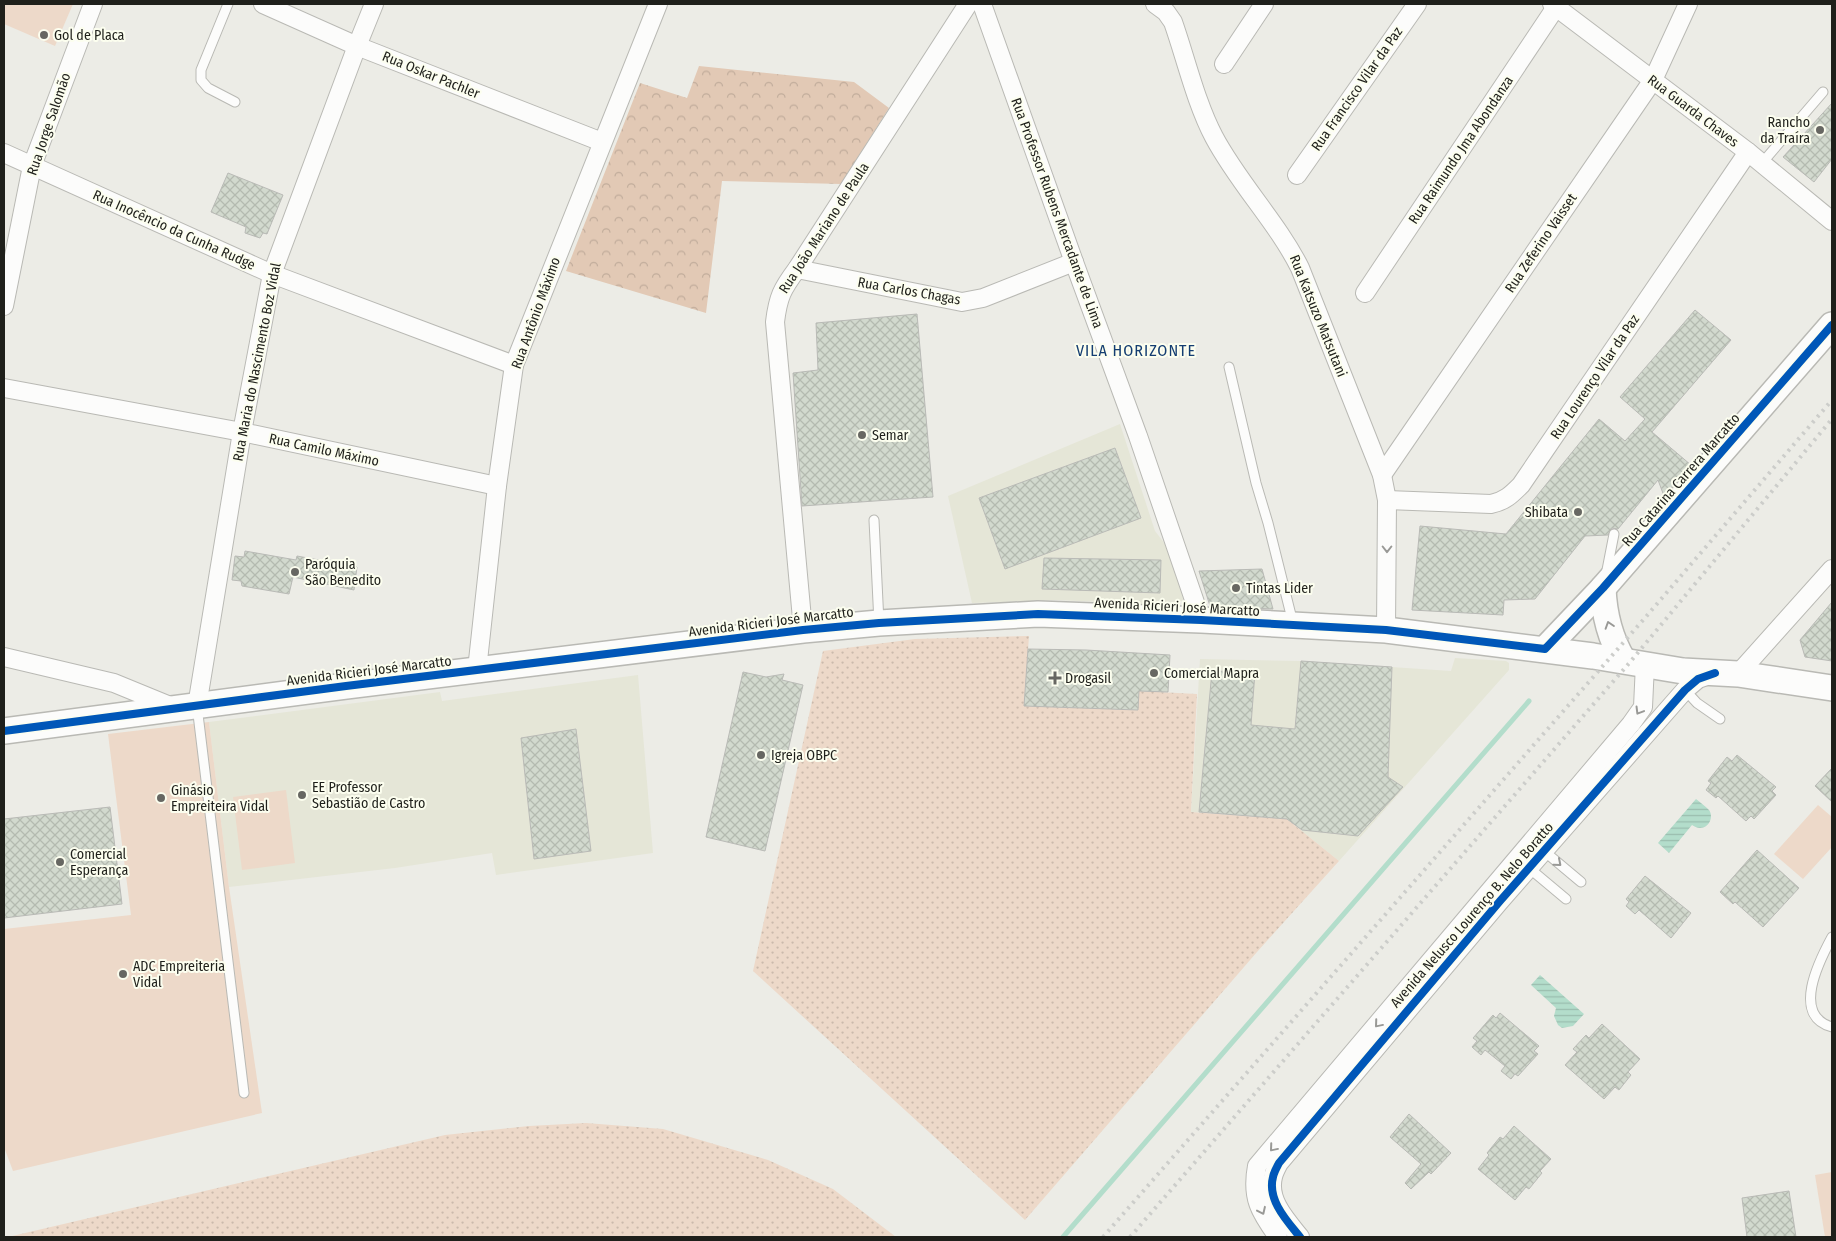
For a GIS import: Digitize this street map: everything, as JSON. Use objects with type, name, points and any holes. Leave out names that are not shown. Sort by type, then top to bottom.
[{"type":"main road","name":"Rua Catarina Carrera Marcatto","points":[[1545,650],[1603,588],[1832,325]]},
{"type":"main road","points":[[1603,588],[1605,615],[1617,649],[1634,662]]},
{"type":"main road","name":"Avenida Ricieri José Marcatto","points":[[4,731],[802,630],[879,623],[1038,614],[1386,630],[1634,662],[1672,659],[1718,665],[1726,673],[1832,688]]},
{"type":"street","name":"Rua Jorge Salomão","points":[[4,306],[32,166],[93,4]]},
{"type":"street","name":"Rua Oskar Pachler","points":[[262,4],[357,46],[602,142]]},
{"type":"street","name":"Rua Maria do Nascimento Boz Vidal","points":[[187,707],[272,274],[374,4]]},
{"type":"street","name":"Rua Antônio Máximo","points":[[477,670],[497,486],[514,365],[658,4]]},
{"type":"street","name":"Rua João Mariano de Paula","points":[[802,630],[775,322],[777,302],[784,286],[797,269],[968,4]]},
{"type":"street","name":"Rua Professor Rubens Mercadante de Lima","points":[[982,4],[1138,436],[1201,620]]},
{"type":"street","name":"Rua Katsuzo Matsutani","points":[[1155,4],[1166,12],[1173,22],[1204,114],[1214,137],[1238,175],[1290,248],[1300,268],[1382,475],[1387,500],[1386,630]]},
{"type":"street","points":[[1224,64],[1264,4]]},
{"type":"street","name":"Rua Francisco Vilar da Paz","points":[[1296,175],[1417,4]]},
{"type":"street","name":"Rua Zeferino Vaisset","points":[[1382,475],[1653,80],[1688,4]]},
{"type":"street","name":"Rua Guarda Chaves","points":[[1554,5],[1748,152],[1832,220]]},
{"type":"street","name":"Rua Raimundo Jma Abondanza","points":[[1365,294],[1554,5]]},
{"type":"street","name":"Rua Lourenço Vilar da Paz","points":[[1387,500],[1491,504],[1503,501],[1511,495],[1521,485],[1748,152]]},
{"type":"street","name":"Rua Inocêncio da Cunha Rudge","points":[[4,153],[272,274],[514,365]]},
{"type":"street","name":"Rua Carlos Chagas","points":[[797,269],[962,302],[983,298],[1074,262]]},
{"type":"street","name":"Rua Camilo Máximo","points":[[4,388],[242,432],[497,486]]},
{"type":"street","points":[[1726,673],[1832,569]]},
{"type":"street","points":[[4,657],[114,683],[187,707]]},
{"type":"street","name":"Avenida Nelusco Lourenço B. Nelo Boratto","points":[[1300,1237],[1277,1205],[1271,1192],[1272,1178],[1279,1163],[1495,897],[1631,724],[1643,707],[1634,662]]},
{"type":"street","name":"Avenida Nelusco Lourenço B. Nelo Boratto","points":[[1278,1237],[1266,1221],[1254,1192],[1257,1166],[1495,897],[1529,868],[1686,690],[1698,680],[1726,673]]},
{"type":"lane","points":[[228,4],[201,70],[201,80],[208,88],[235,102]]},
{"type":"lane","points":[[1762,163],[1823,92]]},
{"type":"lane","points":[[1229,367],[1256,483],[1268,523],[1293,625]]},
{"type":"lane","points":[[874,520],[879,623]]},
{"type":"lane","points":[[1603,588],[1614,534]]},
{"type":"lane","points":[[1686,690],[1697,704],[1720,719]]},
{"type":"lane","points":[[187,707],[244,1093]]},
{"type":"lane","points":[[1544,851],[1580,882]]},
{"type":"lane","points":[[1529,868],[1566,898]]},
{"type":"lane","points":[[1832,937],[1816,971],[1811,1006],[1816,1018],[1823,1025],[1832,1027]]},
{"type":"shaded area","name":"Gol de Placa","points":[[4,4],[73,4],[55,46],[4,24]]},
{"type":"shaded area","points":[[1120,424],[1155,531],[1165,544],[1182,591],[1183,600],[1176,604],[1168,605],[1057,600],[972,603],[948,496]]},
{"type":"shaded area","points":[[1029,636],[1024,706],[1138,710],[1139,691],[1197,694],[1191,812],[1287,819],[1339,861],[1257,952],[1025,1220],[753,971],[823,651],[915,639]]},
{"type":"shaded area","points":[[1455,658],[1506,661],[1509,663],[1509,670],[1339,861],[1287,819],[1191,812],[1200,659],[1301,661],[1451,671]]},
{"type":"shaded area","points":[[638,675],[653,853],[496,875],[492,853],[395,868],[229,887],[209,722],[440,692],[442,701]]},
{"type":"shaded area","name":"ADC Empreiteria Vidal","points":[[209,722],[229,887],[262,1113],[13,1171],[4,1147],[4,929],[131,915],[108,734]]},
{"type":"shaded area","points":[[286,790],[295,863],[242,870],[233,797]]},
{"type":"shaded area","points":[[1696,799],[1709,810],[1710,822],[1703,828],[1692,825],[1669,853],[1658,843]]},
{"type":"shaded area","points":[[1818,805],[1832,817],[1832,847],[1803,879],[1774,854]]},
{"type":"shaded area","points":[[1540,975],[1584,1014],[1573,1026],[1562,1028],[1558,1025],[1554,1016],[1556,1008],[1531,985]]},
{"type":"shaded area","points":[[586,1123],[663,1129],[768,1160],[833,1189],[896,1237],[8,1237],[445,1135],[529,1126]]},
{"type":"shaded area","points":[[1832,1172],[1832,1237],[1825,1237],[1815,1175]]},
{"type":"green space","points":[[699,66],[854,82],[889,108],[841,184],[722,181],[706,313],[566,271],[640,83],[687,98]]},
{"type":"building","name":"Rancho da Traíra","points":[[1832,103],[1832,159],[1814,182],[1783,157]]},
{"type":"building","points":[[228,173],[283,195],[267,234],[263,233],[260,238],[245,233],[246,227],[211,212]]},
{"type":"building","name":"Shibata","points":[[1695,310],[1731,340],[1652,432],[1691,465],[1664,496],[1658,480],[1618,529],[1612,528],[1608,535],[1585,536],[1535,599],[1504,600],[1503,615],[1412,610],[1420,526],[1506,534],[1599,419],[1625,441],[1645,419],[1620,397]]},
{"type":"building","name":"Semar","points":[[917,314],[933,497],[802,506],[793,373],[818,370],[816,323]]},
{"type":"building","points":[[1115,448],[1141,518],[1005,569],[979,498]]},
{"type":"building","name":"Paróquia São Benedito","points":[[245,551],[296,560],[297,556],[357,567],[354,590],[293,577],[289,594],[242,586],[241,581],[232,580],[235,556],[244,557]]},
{"type":"building","points":[[1044,558],[1161,560],[1160,593],[1042,589]]},
{"type":"building","name":"Tintas Lider","points":[[1262,569],[1273,609],[1210,606],[1199,571]]},
{"type":"building","points":[[1832,602],[1832,661],[1805,657],[1800,640]]},
{"type":"building","points":[[1028,649],[1170,655],[1168,692],[1139,691],[1138,710],[1024,706]]},
{"type":"building","points":[[1301,661],[1392,667],[1388,777],[1403,787],[1358,836],[1302,830],[1287,819],[1199,812],[1212,671],[1255,672],[1251,725],[1295,729]]},
{"type":"building","points":[[743,672],[766,677],[784,674],[782,680],[803,685],[765,851],[706,837]]},
{"type":"building","points":[[576,729],[591,851],[534,859],[521,738]]},
{"type":"building","points":[[1737,755],[1776,787],[1772,791],[1776,795],[1754,819],[1751,816],[1746,821],[1718,796],[1716,798],[1706,790],[1711,783],[1708,781],[1727,757],[1732,761]]},
{"type":"building","points":[[1832,768],[1832,802],[1815,786]]},
{"type":"building","name":"Comercial Esperança","points":[[110,807],[122,904],[4,918],[4,819]]},
{"type":"building","points":[[1757,850],[1799,888],[1763,927],[1735,902],[1733,904],[1720,892]]},
{"type":"building","points":[[1645,876],[1691,913],[1671,938],[1639,910],[1635,914],[1626,906],[1629,902],[1626,899]]},
{"type":"building","points":[[1500,1013],[1539,1046],[1534,1051],[1538,1054],[1518,1076],[1515,1074],[1511,1079],[1501,1071],[1505,1066],[1485,1050],[1481,1055],[1472,1047],[1477,1041],[1473,1038],[1493,1015],[1496,1018]]},
{"type":"building","points":[[1602,1024],[1640,1059],[1628,1072],[1631,1075],[1619,1090],[1615,1087],[1604,1099],[1565,1065],[1577,1052],[1573,1049],[1586,1035],[1589,1038]]},
{"type":"building","points":[[1409,1114],[1451,1153],[1431,1174],[1429,1172],[1411,1189],[1405,1183],[1421,1164],[1390,1137]]},
{"type":"building","points":[[1514,1126],[1551,1159],[1540,1171],[1542,1173],[1529,1189],[1526,1187],[1515,1200],[1478,1169],[1489,1155],[1487,1153],[1500,1137],[1503,1139]]},
{"type":"building","points":[[1789,1191],[1796,1237],[1747,1237],[1742,1198]]},
{"type":"waterway","points":[[1063,1237],[1529,701]]},
{"type":"railway","points":[[1103,1237],[1644,619],[1832,400]]},
{"type":"railway","points":[[1130,1237],[1631,661],[1832,419]]},
{"type":"cycle path","points":[[4,731],[346,686],[803,630],[879,623],[1038,614],[1386,630],[1545,649],[1603,588],[1832,325]]},
{"type":"cycle path","points":[[1300,1237],[1275,1202],[1272,1186],[1273,1177],[1279,1163],[1500,901],[1685,690],[1698,679],[1715,673]]},
{"type":"place","name":"Gol de Placa","points":[[44,35]]},
{"type":"place","name":"Rancho da Traíra","points":[[1820,130]]},
{"type":"place","name":"Semar","points":[[862,435]]},
{"type":"place","name":"Shibata","points":[[1578,512]]},
{"type":"place","name":"Paróquia São Benedito","points":[[295,572]]},
{"type":"place","name":"Tintas Lider","points":[[1236,588]]},
{"type":"place","name":"Comercial Mapra","points":[[1154,673]]},
{"type":"place","name":"Drogasil","points":[[1055,678]]},
{"type":"place","name":"Igreja OBPC","points":[[761,755]]},
{"type":"place","name":"EE Professor Sebastião de Castro","points":[[302,795]]},
{"type":"place","name":"Ginásio Empreiteira Vidal","points":[[161,798]]},
{"type":"place","name":"Comercial Esperança","points":[[60,862]]},
{"type":"place","name":"ADC Empreiteria Vidal","points":[[123,974]]},
{"type":"district","name":"VILA HORIZONTE","points":[[1136,350]]}]
